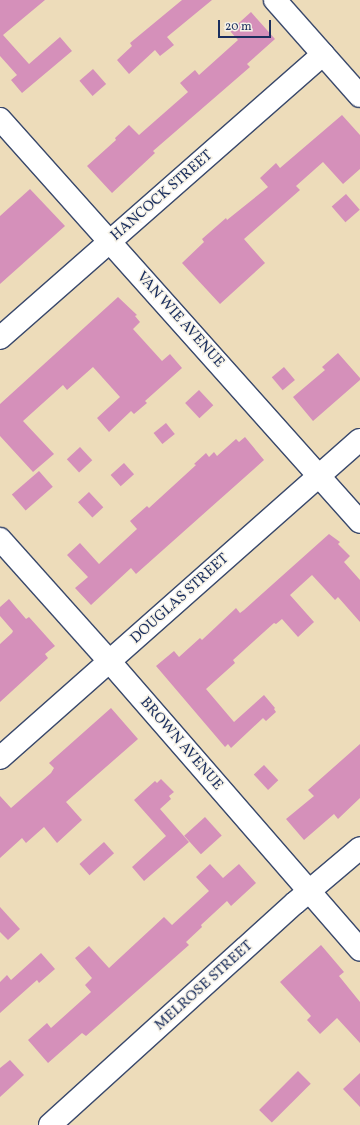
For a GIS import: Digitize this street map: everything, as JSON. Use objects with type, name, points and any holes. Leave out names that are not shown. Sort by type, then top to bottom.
[{"type":"street","points":[[275,0],[360,96]]},
{"type":"street","name":"HANCOCK STREET","points":[[0,338],[323,54]]},
{"type":"street","name":"VAN WIE AVENUE","points":[[0,118],[360,522]]},
{"type":"street","name":"DOUGLAS STREET","points":[[0,758],[360,440]]},
{"type":"street","name":"BROWN AVENUE","points":[[0,539],[110,662],[360,950]]},
{"type":"street","name":"MELROSE STREET","points":[[50,1125],[360,848]]},
{"type":"building","points":[[0,0],[45,0],[3,35],[29,64],[60,37],[72,51],[22,93],[11,80],[17,75],[0,56]]},
{"type":"building","points":[[182,0],[212,0],[167,37],[174,45],[160,56],[155,50],[129,74],[117,60],[132,46],[130,43]]},
{"type":"building","points":[[251,12],[275,39],[247,64],[250,67],[153,151],[155,153],[112,193],[87,166],[116,140],[115,138],[129,125],[139,135],[188,92],[180,83],[195,70],[199,75],[238,40],[230,31]]},
{"type":"building","points":[[93,69],[106,84],[93,96],[79,81]]},
{"type":"building","points":[[342,115],[360,135],[360,169],[343,184],[323,162],[296,186],[300,190],[244,239],[265,263],[220,304],[182,263],[204,242],[202,239],[226,218],[227,220],[268,187],[260,178],[276,163],[280,168]]},
{"type":"building","points":[[30,189],[65,226],[0,284],[0,216]]},
{"type":"building","points":[[346,194],[360,210],[345,222],[332,206]]},
{"type":"building","points":[[118,297],[137,315],[135,316],[140,322],[133,329],[162,361],[170,354],[182,368],[145,401],[147,403],[134,414],[131,411],[109,432],[97,418],[120,397],[93,367],[67,390],[63,385],[23,421],[54,454],[33,472],[0,436],[0,404]]},
{"type":"building","points":[[338,353],[360,378],[360,380],[313,421],[293,397],[325,370],[322,367]]},
{"type":"building","points":[[284,367],[295,380],[283,390],[272,377]]},
{"type":"building","points":[[199,390],[213,405],[199,418],[185,403]]},
{"type":"building","points":[[166,423],[175,434],[162,444],[154,433]]},
{"type":"building","points":[[245,437],[264,460],[136,574],[131,568],[91,605],[75,588],[88,577],[67,555],[80,543],[99,564],[137,529],[130,521],[147,506],[149,508],[196,465],[194,464],[206,453],[209,457],[214,452],[217,456],[236,439],[239,442]]},
{"type":"building","points":[[80,447],[92,460],[79,472],[67,459]]},
{"type":"building","points":[[124,463],[134,474],[121,486],[111,475]]},
{"type":"building","points":[[39,471],[53,487],[26,510],[12,495]]},
{"type":"building","points":[[89,492],[103,507],[92,518],[78,502]]},
{"type":"building","points":[[329,534],[340,542],[338,544],[350,556],[344,562],[360,580],[360,622],[338,597],[335,600],[312,575],[290,595],[314,622],[298,637],[282,619],[276,624],[274,623],[233,660],[235,663],[206,689],[234,722],[264,695],[275,708],[274,709],[276,712],[266,721],[263,718],[231,748],[228,744],[225,747],[156,666],[174,651],[179,657],[200,638],[202,640],[236,608],[240,613],[244,610]]},
{"type":"building","points":[[9,599],[26,619],[29,617],[55,646],[45,654],[48,658],[0,702],[0,644],[13,631],[0,616],[0,607]]},
{"type":"building","points":[[111,708],[138,739],[66,802],[82,820],[57,843],[44,827],[26,843],[22,838],[0,858],[0,796],[11,808],[51,773],[54,768],[49,763]]},
{"type":"building","points":[[360,744],[360,798],[338,819],[334,814],[304,840],[286,819],[314,796],[308,790]]},
{"type":"building","points":[[264,765],[278,780],[268,790],[254,775]]},
{"type":"building","points":[[161,779],[174,792],[169,796],[171,799],[160,809],[189,842],[144,881],[132,867],[166,836],[134,800],[155,781],[157,783]]},
{"type":"building","points":[[205,817],[222,836],[201,854],[184,836]]},
{"type":"building","points":[[104,842],[114,853],[90,875],[79,864]]},
{"type":"building","points":[[210,864],[223,878],[239,864],[256,883],[231,906],[227,901],[201,925],[202,927],[186,942],[189,945],[86,1036],[82,1033],[48,1063],[28,1040],[47,1023],[51,1028],[91,992],[85,985],[92,978],[75,958],[89,946],[109,968],[164,917],[172,925],[209,891],[196,877]]},
{"type":"building","points":[[0,907],[20,929],[8,940],[0,932]]},
{"type":"building","points":[[321,945],[344,972],[339,976],[360,1002],[360,1043],[337,1018],[320,1034],[307,1020],[311,1016],[280,982]]},
{"type":"building","points":[[41,953],[55,969],[39,983],[37,980],[0,1013],[0,982],[7,975],[11,980]]},
{"type":"building","points":[[10,1060],[24,1075],[0,1097],[0,1068]]},
{"type":"building","points":[[298,1071],[311,1084],[272,1123],[259,1110]]},
{"type":"building","points":[[360,1073],[360,1107],[343,1089]]}]
